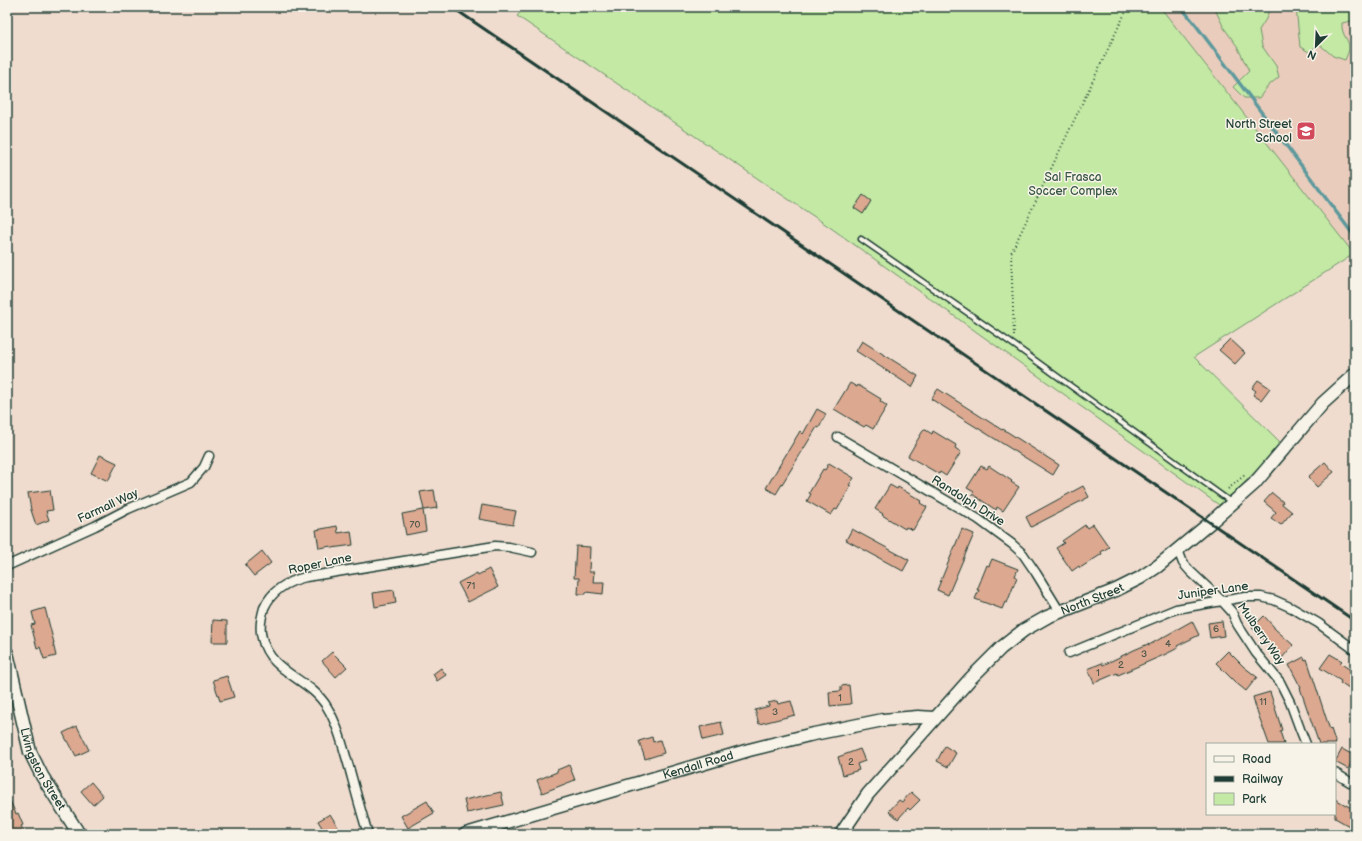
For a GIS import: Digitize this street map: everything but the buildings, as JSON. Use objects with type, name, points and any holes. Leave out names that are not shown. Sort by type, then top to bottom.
[{"type":"main road","name":"North Street","points":[[841,834],[868,794],[971,678],[1001,648],[1024,630],[1047,617],[1116,590],[1140,578],[1158,566],[1233,503],[1267,470],[1323,403],[1355,374]]},
{"type":"main road","name":"Livingston Street","points":[[7,653],[30,752],[42,776],[78,834]]},
{"type":"main road","name":"Kendall Road","points":[[466,834],[749,750],[810,735],[883,720],[918,717],[935,718]]},
{"type":"street","name":"Randolph Drive","points":[[838,437],[978,519],[1012,544],[1023,554],[1060,612]]},
{"type":"street","name":"Farmall Way","points":[[7,566],[95,526],[128,509],[191,482],[204,467],[210,456]]},
{"type":"street","name":"Roper Lane","points":[[368,834],[343,745],[327,706],[308,685],[280,668],[265,648],[261,634],[261,623],[262,614],[266,604],[278,589],[287,583],[301,578],[495,546],[509,547],[532,552]]},
{"type":"street","name":"Mulberry Way","points":[[1178,550],[1183,563],[1232,612],[1237,624],[1256,653],[1280,682],[1290,702],[1306,743]]},
{"type":"street","name":"Juniper Lane","points":[[1069,653],[1176,608],[1245,597],[1261,597],[1274,600],[1292,608],[1318,623],[1355,650]]},
{"type":"street","points":[[1336,774],[1355,785]]},
{"type":"lane","points":[[861,238],[1014,345],[1233,503]]},
{"type":"path","points":[[1014,345],[1012,253],[1128,7]]},
{"type":"shaded area","name":"North Street School","points":[[1160,7],[1355,7],[1355,255],[1354,254]]},
{"type":"green space","name":"Sal Frasca Soccer Complex","points":[[525,7],[1160,7],[1354,254],[1194,357],[1282,444],[1240,487],[1219,505],[831,228],[517,16]]},
{"type":"green space","points":[[1214,7],[1270,7],[1266,19],[1259,30],[1262,46],[1276,66],[1279,77],[1268,86],[1259,98],[1244,98],[1233,87],[1249,71],[1237,46],[1224,28]]},
{"type":"green space","points":[[1296,7],[1355,7],[1355,23],[1351,21],[1342,23],[1343,31],[1349,45],[1345,60],[1333,56],[1319,44],[1309,52],[1300,47]]},
{"type":"waterway","points":[[1181,7],[1355,237]]},
{"type":"railway","points":[[452,7],[1355,621]]},
{"type":"place","name":"North Street School","points":[[1306,131]]}]
